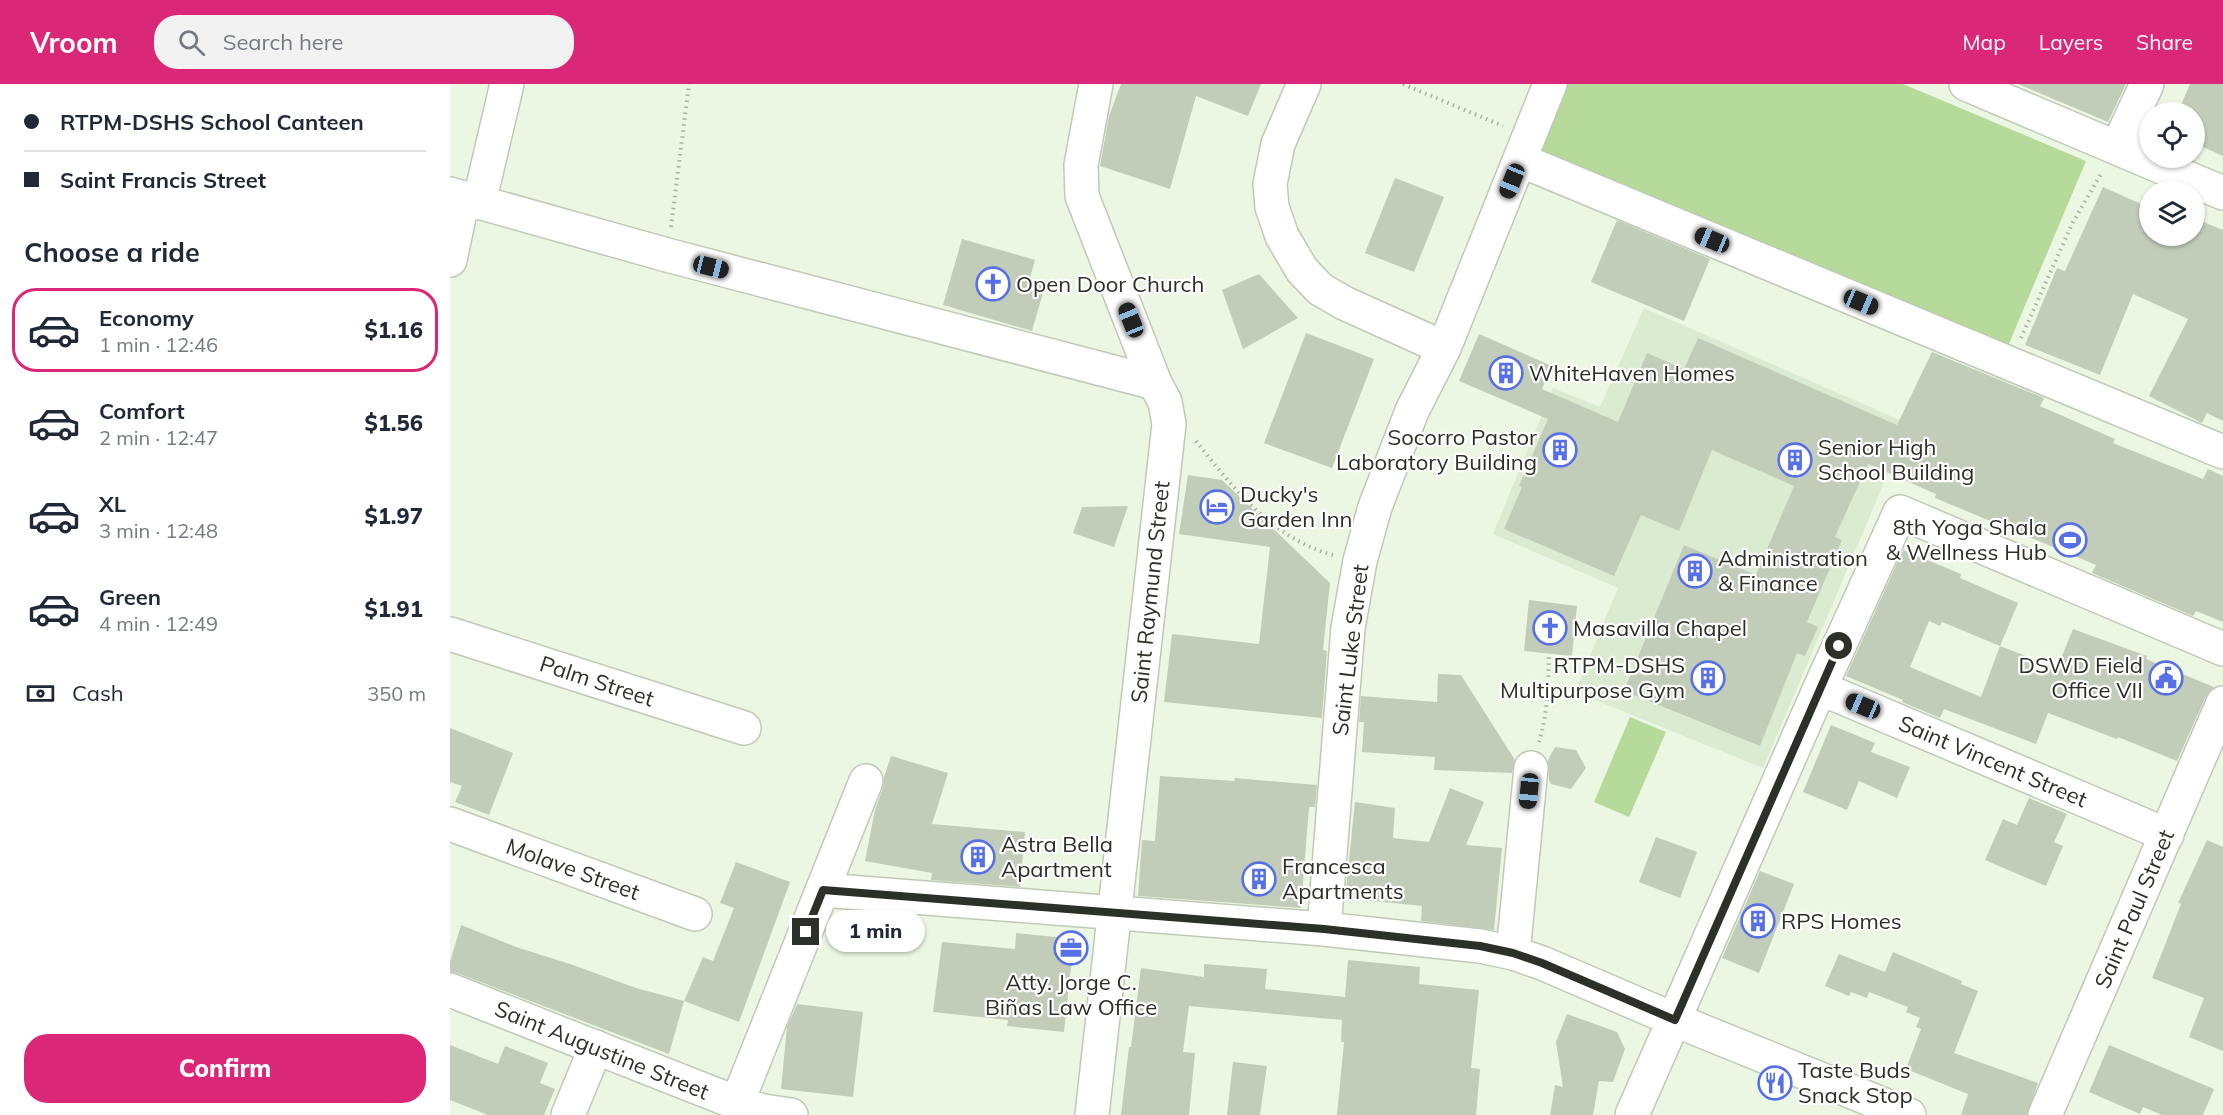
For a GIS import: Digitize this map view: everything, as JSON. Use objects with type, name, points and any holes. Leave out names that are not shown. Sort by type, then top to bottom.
[{"type":"street","points":[[450,260],[464,198],[507,84]]},
{"type":"street","name":"Saint Raymund Street","points":[[1092,1115],[1169,424],[1166,402],[1155,382],[1082,196],[1081,165],[1096,84]]},
{"type":"street","points":[[1304,84],[1278,144],[1270,184],[1272,207],[1282,236],[1302,270],[1320,289],[1344,303],[1444,348]]},
{"type":"street","name":"Saint Luke Street","points":[[1324,929],[1348,628],[1360,561],[1375,507],[1412,411],[1444,348],[1550,84]]},
{"type":"street","points":[[1966,84],[2223,193]]},
{"type":"street","points":[[2117,148],[2147,84]]},
{"type":"street","points":[[1524,148],[2011,363],[2223,452]]},
{"type":"street","points":[[464,198],[667,255],[1155,382]]},
{"type":"street","points":[[1632,1115],[1900,512],[2223,649]]},
{"type":"street","name":"Palm Street","points":[[450,634],[744,728]]},
{"type":"street","name":"Saint Vincent Street","points":[[1820,688],[2167,835]]},
{"type":"street","name":"Saint Paul Street","points":[[2045,1115],[2223,703]]},
{"type":"street","points":[[1513,953],[1531,768]]},
{"type":"street","points":[[737,1103],[866,781]]},
{"type":"street","name":"Molave Street","points":[[450,824],[695,914]]},
{"type":"street","points":[[823,890],[1324,929],[1480,946],[1513,953],[1909,1115]]},
{"type":"street","name":"Saint Augustine Street","points":[[450,990],[737,1103],[764,1111],[791,1115]]},
{"type":"street","points":[[567,1115],[596,1047]]},
{"type":"path","points":[[667,255],[689,84]]},
{"type":"path","points":[[1403,84],[1524,148]]},
{"type":"path","points":[[2011,363],[2072,224],[2117,148]]},
{"type":"path","points":[[1192,437],[1233,488],[1278,528],[1299,543],[1360,561]]},
{"type":"path","points":[[1531,768],[1545,725],[1549,653]]},
{"type":"shaded area","points":[[1644,308],[1909,424],[1763,768],[1575,692],[1618,588],[1493,534],[1553,388],[1600,407]]},
{"type":"green space","points":[[1563,84],[1903,84],[2086,161],[2008,346],[1536,148]]},
{"type":"green space","points":[[1630,717],[1666,732],[1629,817],[1594,802]]},
{"type":"building","points":[[1121,84],[1261,84],[1248,116],[1196,96],[1170,189],[1100,166],[1109,116]]},
{"type":"building","points":[[2018,84],[2126,84],[2108,122]]},
{"type":"building","points":[[2190,84],[2223,84],[2223,156],[2205,148],[2205,102],[2182,102]]},
{"type":"building","points":[[1395,178],[1444,197],[1414,272],[1365,253]]},
{"type":"building","points":[[2103,187],[2139,203],[2139,246],[2205,246],[2205,223],[2223,230],[2223,421],[2207,413],[2202,423],[2149,396],[2188,319],[2133,294],[2100,375],[2025,345],[2057,268],[2065,271]]},
{"type":"building","points":[[1617,220],[1710,259],[1684,321],[1591,282]]},
{"type":"building","name":"Open Door Church","points":[[962,239],[1035,260],[1029,281],[1045,286],[1032,331],[943,305]]},
{"type":"building","points":[[1259,274],[1298,318],[1243,349],[1222,290]]},
{"type":"building","points":[[1306,333],[1374,359],[1332,468],[1264,443]]},
{"type":"building","points":[[1479,334],[1552,366],[1542,389],[1618,422],[1647,353],[1684,369],[1698,338],[1897,425],[1932,352],[2044,398],[2040,406],[2115,439],[2113,443],[2203,479],[2208,469],[2223,476],[2223,622],[2196,611],[2193,616],[2092,573],[2096,565],[1935,498],[1936,494],[1868,464],[1835,537],[1842,540],[1807,622],[1818,627],[1805,656],[1797,653],[1760,746],[1624,691],[1684,545],[1756,575],[1794,486],[1712,450],[1679,531],[1641,515],[1614,576],[1504,529],[1522,487],[1519,486],[1548,419],[1459,381]]},
{"type":"building","points":[[1188,475],[1222,480],[1330,583],[1323,650],[1327,651],[1322,718],[1164,702],[1172,634],[1259,644],[1270,547],[1179,534]]},
{"type":"building","points":[[1128,506],[1114,547],[1073,533],[1082,507]]},
{"type":"building","points":[[1903,550],[1961,574],[1960,578],[2018,603],[2000,646],[2057,668],[2073,629],[2147,656],[2146,659],[2214,687],[2206,696],[2177,761],[2118,737],[2117,739],[2048,713],[2036,744],[1944,709],[1940,718],[1846,676]],"holes":[[[1929,621],[1940,626],[1942,622],[2000,646],[1981,697],[1910,667]]]},
{"type":"building","name":"Masavilla Chapel","points":[[1529,600],[1577,606],[1572,656],[1524,651]]},
{"type":"building","points":[[1438,674],[1461,675],[1515,760],[1512,773],[1434,770],[1435,757],[1362,752],[1364,722],[1359,722],[1361,696],[1437,702]]},
{"type":"building","points":[[1831,725],[1875,743],[1871,752],[1910,767],[1897,798],[1859,781],[1847,810],[1803,792]]},
{"type":"building","points":[[450,728],[513,753],[489,815],[455,802],[462,786],[450,782]]},
{"type":"building","points":[[1555,747],[1576,750],[1586,768],[1571,789],[1551,784],[1549,780],[1548,760]]},
{"type":"building","points":[[891,756],[948,773],[932,824],[1025,832],[1020,887],[931,880],[932,873],[865,861],[875,810]]},
{"type":"building","points":[[1160,776],[1234,781],[1235,778],[1317,785],[1315,807],[1309,807],[1301,908],[1138,896],[1142,840],[1155,841]]},
{"type":"building","points":[[1450,788],[1484,802],[1466,845],[1502,848],[1494,930],[1421,921],[1422,906],[1345,898],[1355,802],[1395,808],[1393,838],[1429,842]]},
{"type":"building","points":[[2029,798],[2067,814],[2054,842],[2063,846],[2046,886],[1985,860],[2003,819],[2017,825]]},
{"type":"building","points":[[1656,837],[1697,852],[1680,898],[1639,882]]},
{"type":"building","points":[[2207,840],[2223,847],[2223,1051],[2189,1037],[2204,998],[2152,978],[2181,904],[2178,903]]},
{"type":"building","points":[[736,862],[790,882],[739,1022],[684,1001],[703,957],[713,961],[734,908],[720,903]]},
{"type":"building","name":"RPS Homes","points":[[1760,871],[1794,884],[1759,973],[1722,958]]},
{"type":"building","points":[[461,925],[519,948],[636,988],[684,1001],[669,1054],[450,972],[450,962]]},
{"type":"building","points":[[1016,933],[1074,939],[1064,1032],[1007,1026],[1008,1020],[933,1012],[942,942],[1015,949]]},
{"type":"building","points":[[1893,952],[1962,981],[1961,984],[1978,991],[1954,1053],[2038,1083],[2027,1115],[1961,1115],[1968,1094],[1906,1069],[1921,1029],[1916,1027],[1920,1018],[1906,1012],[1908,1007],[1869,992],[1867,998],[1851,992],[1849,996],[1825,986],[1839,954],[1885,972]]},
{"type":"building","points":[[1348,960],[1420,967],[1419,984],[1479,990],[1471,1068],[1480,1069],[1476,1115],[1337,1115],[1344,1042],[1341,1042],[1342,1020],[1189,1006],[1183,1052],[1195,1053],[1189,1115],[1121,1115],[1141,968],[1204,977],[1204,964],[1267,969],[1265,989],[1345,997]]},
{"type":"building","points":[[797,1004],[863,1012],[853,1097],[781,1089],[787,1027]]},
{"type":"building","points":[[1567,1014],[1617,1032],[1625,1049],[1613,1082],[1599,1081],[1593,1115],[1550,1115],[1555,1085],[1563,1087],[1556,1042]]},
{"type":"building","points":[[450,1045],[498,1064],[505,1046],[548,1063],[540,1083],[555,1089],[544,1115],[488,1115],[450,1100]]},
{"type":"building","points":[[2109,1045],[2214,1089],[2203,1115],[2162,1115],[2143,1107],[2140,1114],[2089,1092]]},
{"type":"building","points":[[1233,1062],[1267,1066],[1260,1115],[1227,1115]]},
{"type":"place","name":"Open Door Church","points":[[993,284]]},
{"type":"place","name":"WhiteHaven Homes","points":[[1506,373]]},
{"type":"place","name":"Socorro Pastor Laboratory Building","points":[[1560,450]]},
{"type":"place","name":"Senior High School Building","points":[[1795,460]]},
{"type":"place","name":"Ducky's Garden Inn","points":[[1217,507]]},
{"type":"place","name":"8th Yoga Shala & Wellness Hub","points":[[2070,540]]},
{"type":"place","name":"Administration & Finance","points":[[1695,571]]},
{"type":"place","name":"Masavilla Chapel","points":[[1550,628]]},
{"type":"place","name":"RTPM-DSHS Multipurpose Gym","points":[[1708,678]]},
{"type":"place","name":"DSWD Field Office VII","points":[[2166,678]]},
{"type":"place","name":"Astra Bella Apartment","points":[[978,857]]},
{"type":"place","name":"Francesca Apartments","points":[[1259,879]]},
{"type":"place","name":"RPS Homes","points":[[1758,921]]},
{"type":"place","name":"Atty. Jorge C. Biñas Law Office","points":[[1071,948]]},
{"type":"place","name":"Taste Buds Snack Stop","points":[[1775,1083]]},
{"type":"route","points":[[806,932],[823,890],[1324,929],[1480,946],[1513,953],[1542,963],[1675,1020],[1839,646]]}]
